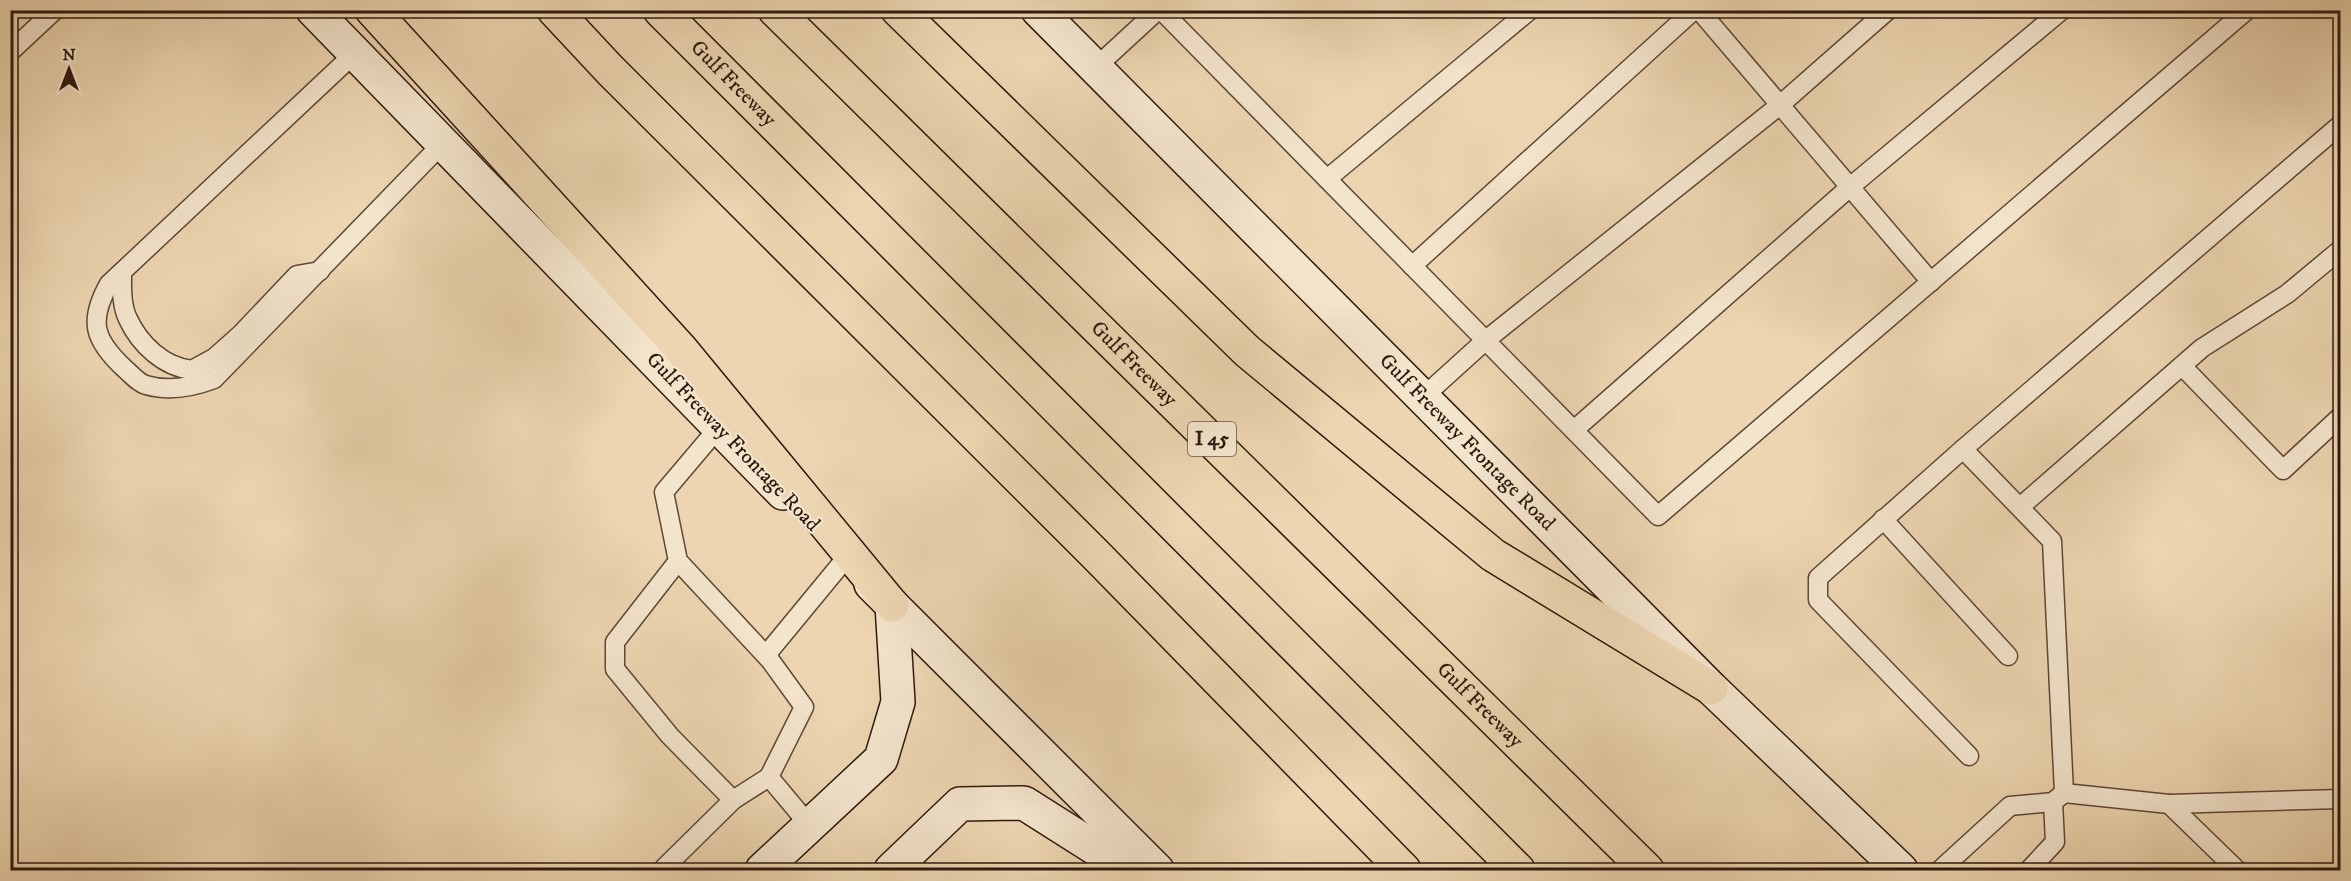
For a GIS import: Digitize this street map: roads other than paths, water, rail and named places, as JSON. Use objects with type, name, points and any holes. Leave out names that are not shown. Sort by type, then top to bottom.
[{"type":"highway","points":[[372,10],[680,348],[892,605]]},
{"type":"highway","points":[[554,10],[610,70],[1095,554],[1404,870]]},
{"type":"highway","name":"Gulf Freeway","points":[[660,10],[1518,870]]},
{"type":"highway","name":"Gulf Freeway","points":[[775,10],[1647,870]]},
{"type":"highway","points":[[898,10],[1265,367],[1493,555],[1711,688]]},
{"type":"main road","name":"Gulf Freeway Frontage Road","points":[[314,10],[892,605],[1156,870]]},
{"type":"main road","name":"Gulf Freeway Frontage Road","points":[[1038,10],[1711,688],[1901,870]]},
{"type":"main road","points":[[762,870],[881,759],[898,702],[892,605]]},
{"type":"main road","points":[[891,870],[960,804],[1024,803],[1095,848],[1156,870]]},
{"type":"lane","points":[[10,52],[55,10]]},
{"type":"lane","points":[[1095,68],[1160,10],[1658,516],[2247,10]]},
{"type":"lane","points":[[1327,179],[1530,10]]},
{"type":"lane","points":[[1412,266],[1696,10],[1930,282]]},
{"type":"lane","points":[[1423,397],[1486,340],[1780,105],[1888,10]]},
{"type":"lane","points":[[1574,430],[1850,187],[2062,10]]},
{"type":"lane","points":[[355,53],[110,284],[100,299],[96,318],[104,350],[143,385],[165,388],[195,386],[214,379],[443,143]]},
{"type":"lane","points":[[1969,756],[1818,600],[1818,578],[1882,519],[2340,125]]},
{"type":"lane","points":[[2020,507],[2202,348],[2287,294],[2340,250]]},
{"type":"lane","points":[[122,272],[127,318],[136,333],[154,354],[168,364],[192,370],[214,358],[241,334],[297,274],[320,271]]},
{"type":"lane","points":[[2182,366],[2283,470],[2340,417]]},
{"type":"lane","points":[[665,870],[664,868],[733,800],[769,777],[804,707],[766,655],[678,561],[664,492],[719,427]]},
{"type":"lane","points":[[1963,449],[2052,541],[2059,798],[2055,842],[2029,870]]},
{"type":"lane","points":[[1882,519],[2008,656]]},
{"type":"lane","points":[[766,655],[846,558]]},
{"type":"lane","points":[[678,561],[615,642],[615,669],[670,736],[733,800]]},
{"type":"lane","points":[[769,777],[810,826]]},
{"type":"lane","points":[[1940,870],[2010,806],[2059,798],[2169,804],[2338,796]]},
{"type":"lane","points":[[2169,804],[2237,870]]}]
